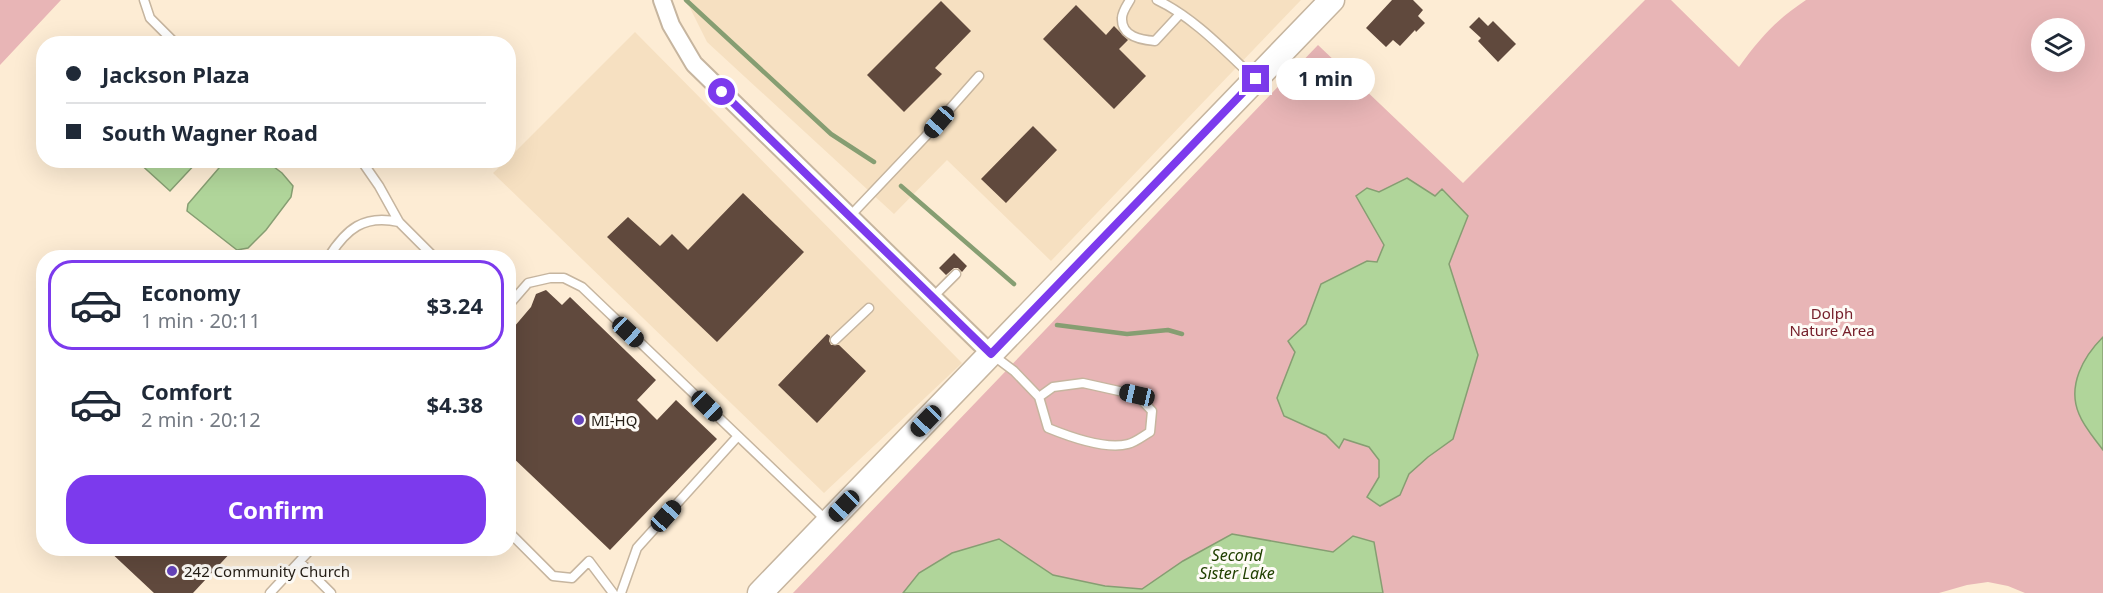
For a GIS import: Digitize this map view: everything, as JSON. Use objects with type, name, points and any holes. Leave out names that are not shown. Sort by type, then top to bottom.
[{"type":"main road","points":[[760,593],[1332,0]]},
{"type":"street","points":[[662,0],[671,25],[694,64],[991,354]]},
{"type":"lane","points":[[144,0],[150,18],[168,36]]},
{"type":"lane","points":[[1130,0],[1121,16],[1123,27],[1136,39],[1155,41],[1180,14]]},
{"type":"lane","points":[[1157,0],[1180,14],[1256,79]]},
{"type":"lane","points":[[851,215],[926,137],[979,76]]},
{"type":"lane","points":[[367,168],[399,222],[427,250]]},
{"type":"lane","points":[[333,250],[341,238],[353,228],[368,221],[386,219],[399,222]]},
{"type":"lane","points":[[933,297],[956,274]]},
{"type":"lane","points":[[516,297],[528,283],[550,278],[564,278],[582,287],[828,523]]},
{"type":"lane","points":[[835,340],[869,308]]},
{"type":"lane","points":[[991,354],[1014,371],[1039,397],[1048,428],[1074,439],[1115,446],[1130,444],[1150,432],[1152,411],[1137,395],[1083,383],[1053,387],[1039,397]]},
{"type":"lane","points":[[621,593],[637,548],[738,436]]},
{"type":"lane","points":[[516,539],[554,576],[572,578],[589,561],[613,593]]},
{"type":"lane","points":[[270,593],[306,556]]},
{"type":"lane","points":[[300,562],[331,593]]},
{"type":"shaded area","points":[[686,0],[1301,0],[1051,261],[947,160],[894,214],[707,42]]},
{"type":"shaded area","points":[[635,32],[962,363],[824,493],[493,173],[498,168],[516,168],[516,151]]},
{"type":"green space","points":[[0,0],[61,0],[0,65]]},
{"type":"green space","name":"Dolph Nature Area","points":[[1645,0],[1671,0],[1739,67],[1769,30],[1806,0],[2103,0],[2103,593],[2025,593],[2008,586],[1988,582],[1939,593],[793,593],[1318,45],[1463,183]]},
{"type":"water","points":[[145,168],[191,168],[170,191]]},
{"type":"water","points":[[219,168],[275,168],[293,186],[291,197],[266,230],[248,248],[237,250],[187,211],[188,204]]},
{"type":"water","points":[[1407,178],[1435,196],[1442,189],[1468,216],[1449,264],[1478,355],[1453,439],[1409,474],[1400,495],[1380,506],[1367,497],[1379,477],[1379,460],[1369,447],[1344,439],[1339,448],[1326,435],[1284,416],[1277,398],[1295,352],[1288,341],[1306,324],[1321,284],[1367,261],[1377,262],[1384,245],[1356,196],[1367,188],[1379,192]]},
{"type":"water","points":[[2103,337],[2103,450],[2081,419],[2075,393],[2083,363]]},
{"type":"water","name":"Second Sister Lake","points":[[1232,534],[1333,552],[1353,536],[1374,542],[1383,593],[903,593],[919,573],[952,553],[999,539],[1053,575],[1105,586],[1142,589],[1183,561]]},
{"type":"building","points":[[1392,0],[1413,0],[1423,10],[1418,16],[1425,23],[1400,46],[1393,40],[1386,47],[1366,28]]},
{"type":"building","points":[[941,1],[971,31],[935,68],[942,74],[904,112],[867,75]]},
{"type":"building","points":[[1076,5],[1106,35],[1114,26],[1128,40],[1119,49],[1146,76],[1114,109],[1043,39]]},
{"type":"building","points":[[1479,17],[1488,26],[1493,21],[1516,44],[1498,62],[1478,41],[1481,38],[1469,27]]},
{"type":"building","points":[[1033,126],[1057,150],[1006,203],[981,179]]},
{"type":"building","points":[[743,193],[804,252],[717,342],[607,237],[628,217],[660,246],[672,234],[688,250]]},
{"type":"building","points":[[954,253],[967,266],[962,272],[954,268],[946,275],[939,268]]},
{"type":"building","name":"MI-HQ","points":[[546,290],[562,305],[570,297],[656,380],[637,400],[657,420],[676,400],[717,439],[610,550],[516,461],[516,325],[531,307],[536,294]]},
{"type":"building","points":[[827,334],[830,336],[831,345],[839,345],[866,371],[817,423],[778,385]]},
{"type":"building","name":"242 Community Church","points":[[114,556],[227,556],[193,593],[154,593]]},
{"type":"waterway","points":[[686,0],[831,134],[874,162]]},
{"type":"waterway","points":[[901,186],[1014,284]]},
{"type":"waterway","points":[[1057,325],[1127,334],[1168,330],[1182,334]]},
{"type":"place","name":"MI-HQ","points":[[579,420]]},
{"type":"place","name":"242 Community Church","points":[[172,571]]},
{"type":"route","points":[[722,92],[851,215],[991,354],[1256,79]]}]
